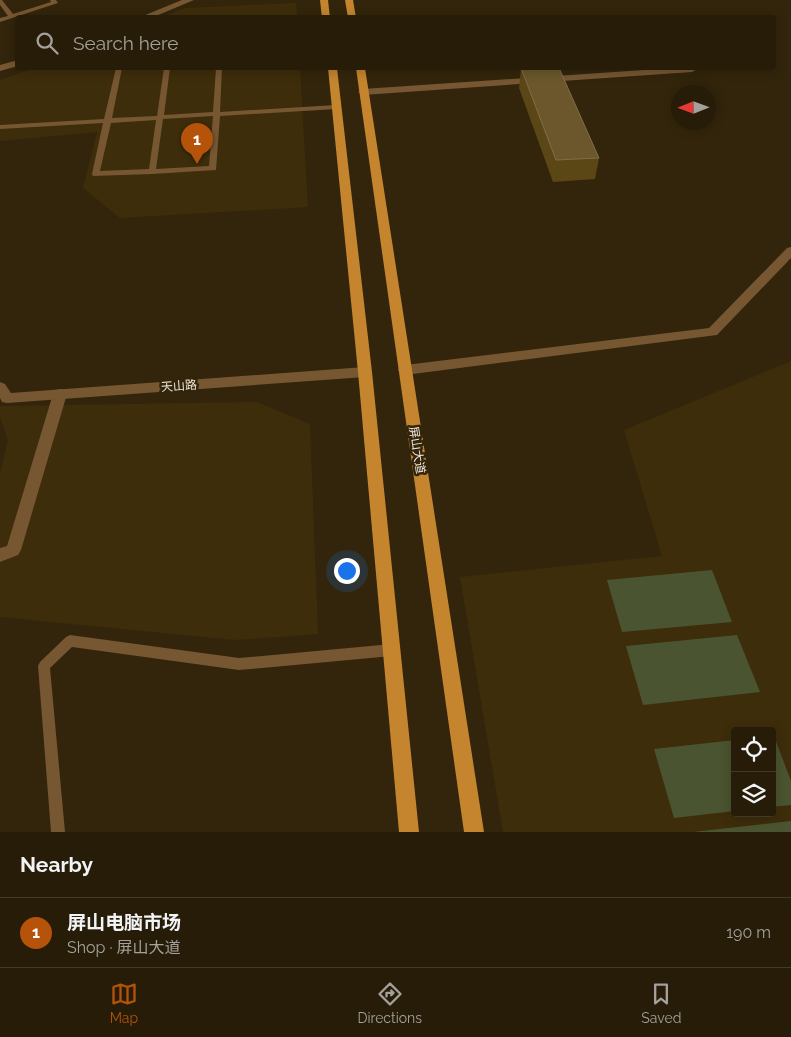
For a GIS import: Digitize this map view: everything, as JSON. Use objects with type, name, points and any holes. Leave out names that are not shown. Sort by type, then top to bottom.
[{"type":"main road","points":[[324,0],[326,15]]},
{"type":"main road","points":[[349,0],[352,15]]},
{"type":"main road","points":[[332,70],[365,372],[409,832]]},
{"type":"main road","name":"屏山大道","points":[[360,70],[474,832]]},
{"type":"street","points":[[150,15],[190,0]]},
{"type":"street","points":[[0,68],[15,64]]},
{"type":"street","points":[[363,92],[677,70]]},
{"type":"street","points":[[405,370],[713,332],[791,251]]},
{"type":"street","name":"天山路","points":[[0,387],[8,398],[365,372]]},
{"type":"street","points":[[0,555],[12,550],[60,394]]},
{"type":"lane","points":[[0,20],[55,3],[53,0]]},
{"type":"lane","points":[[0,1],[11,16]]},
{"type":"lane","points":[[119,70],[96,174],[213,168],[218,70]]},
{"type":"lane","points":[[152,172],[167,70]]},
{"type":"lane","points":[[1,124],[336,107]]},
{"type":"lane","points":[[58,832],[44,666],[70,641],[239,664],[392,650]]},
{"type":"shaded area","points":[[296,3],[297,15],[166,15],[185,8]]},
{"type":"shaded area","points":[[28,70],[300,70],[308,207],[120,218],[83,188],[97,132],[0,141],[0,80]]},
{"type":"shaded area","points":[[791,361],[791,832],[503,832],[460,577],[662,556],[624,430]]},
{"type":"shaded area","points":[[257,402],[310,424],[318,634],[235,640],[0,617],[0,473],[8,440],[0,418],[0,406]]},
{"type":"green space","points":[[712,570],[732,622],[622,632],[607,580]]},
{"type":"green space","points":[[737,635],[760,692],[643,705],[626,646]]},
{"type":"green space","points":[[731,740],[731,811],[674,818],[654,749]]},
{"type":"green space","points":[[776,741],[791,781],[791,805],[776,807]]},
{"type":"green space","points":[[791,821],[791,832],[693,832]]},
{"type":"building","points":[[522,70],[560,70],[599,158],[556,160]]},
{"type":"place","name":"屏山电脑市场","points":[[197,164]]}]
